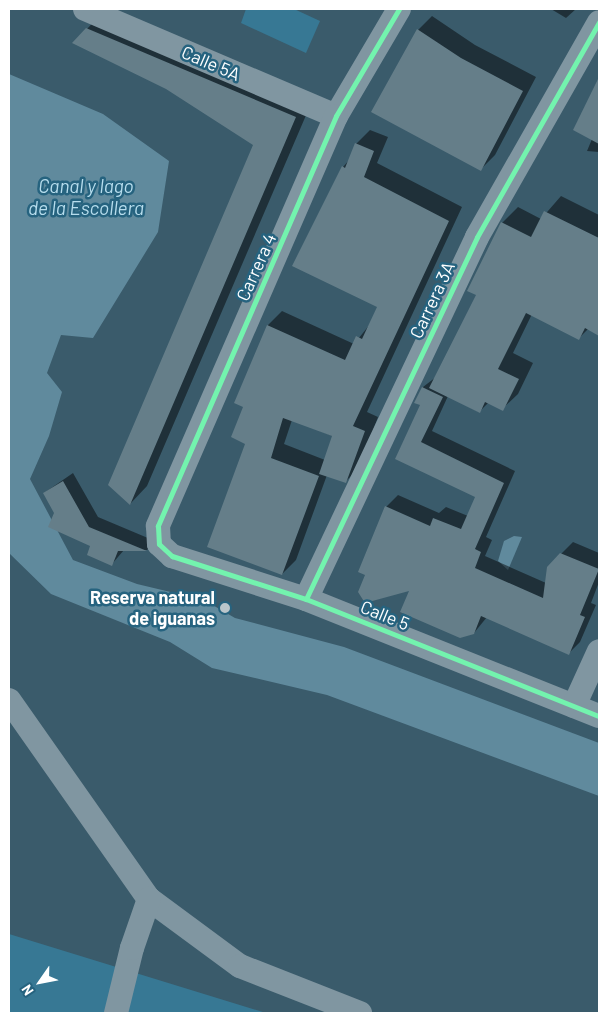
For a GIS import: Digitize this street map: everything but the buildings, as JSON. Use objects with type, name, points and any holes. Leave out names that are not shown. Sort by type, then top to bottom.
[{"type":"street","name":"Calle 5A","points":[[85,9],[336,116]]},
{"type":"street","name":"Carrera 4","points":[[159,544],[158,526],[336,116],[399,9]]},
{"type":"street","name":"Carrera 3A","points":[[306,599],[477,238],[599,22]]},
{"type":"street","name":"Calle 5","points":[[159,544],[172,556],[306,599],[599,716]]},
{"type":"street","points":[[574,706],[599,651]]},
{"type":"street","points":[[9,700],[149,899],[240,966],[360,1013]]},
{"type":"street","points":[[116,1013],[132,948],[149,899]]},
{"type":"shaded area","points":[[246,9],[294,9],[320,21],[306,53],[241,23]]},
{"type":"shaded area","points":[[9,934],[266,1013],[9,1013]]},
{"type":"water","name":"Canal y lago de la Escollera","points":[[9,74],[103,114],[169,161],[158,232],[93,338],[61,335],[47,373],[62,392],[49,436],[30,479],[73,560],[137,584],[204,600],[235,618],[344,647],[599,743],[599,796],[327,695],[212,668],[170,642],[51,594],[9,553]]},
{"type":"water","points":[[514,536],[522,537],[508,570],[498,561],[504,541]]},
{"type":"cycle path","points":[[399,9],[336,116],[158,526],[159,544],[172,556],[306,599],[599,716]]},
{"type":"cycle path","points":[[306,599],[477,237],[599,22]]},
{"type":"place","name":"Reserva natural de iguanas","points":[[225,608]]}]
